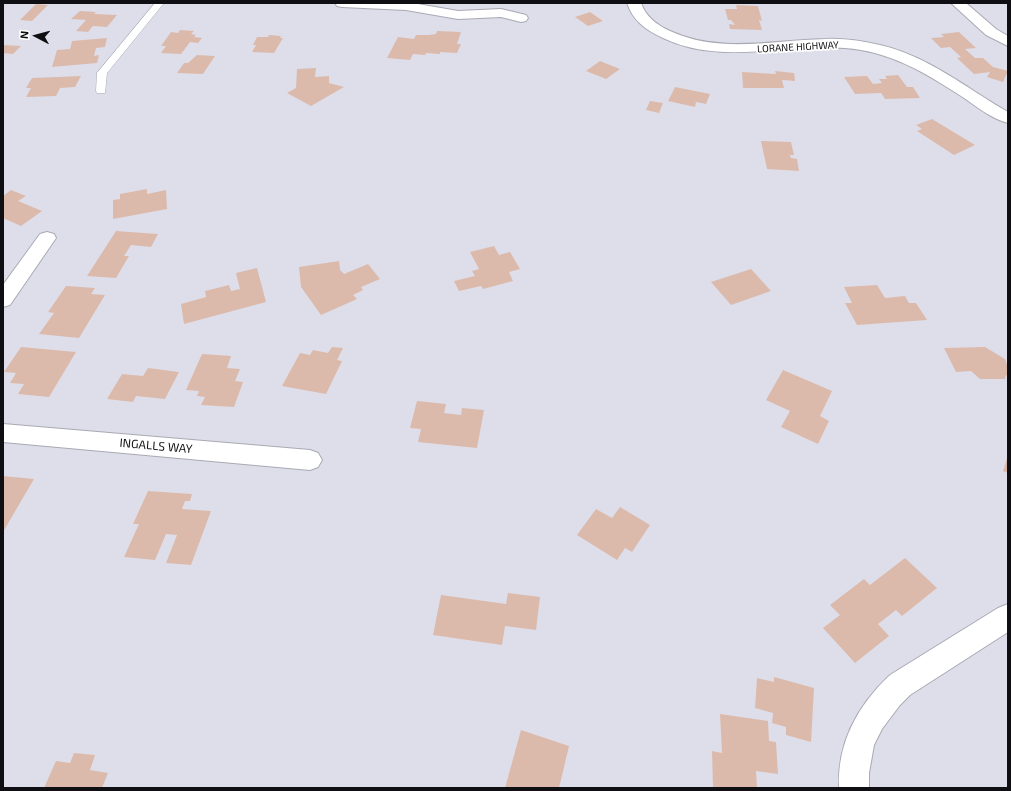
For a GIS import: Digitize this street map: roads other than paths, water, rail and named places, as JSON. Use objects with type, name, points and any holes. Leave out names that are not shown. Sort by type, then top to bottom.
[{"type":"street","points":[[342,3],[406,6],[458,15],[501,13],[521,18]]},
{"type":"street","name":"LORANE HIGHWAY","points":[[634,3],[639,15],[646,23],[665,35],[700,46],[724,49],[756,49],[835,44],[864,46],[898,54],[940,76],[972,99],[1008,118]]},
{"type":"street","points":[[958,3],[985,27],[1008,42]]},
{"type":"street","points":[[3,300],[48,238]]},
{"type":"street","name":"INGALLS WAY","points":[[3,433],[310,460]]},
{"type":"street","points":[[854,788],[855,758],[863,732],[885,698],[900,685],[1008,617]]},
{"type":"lane","points":[[101,91],[101,76],[103,71],[160,3]]}]
